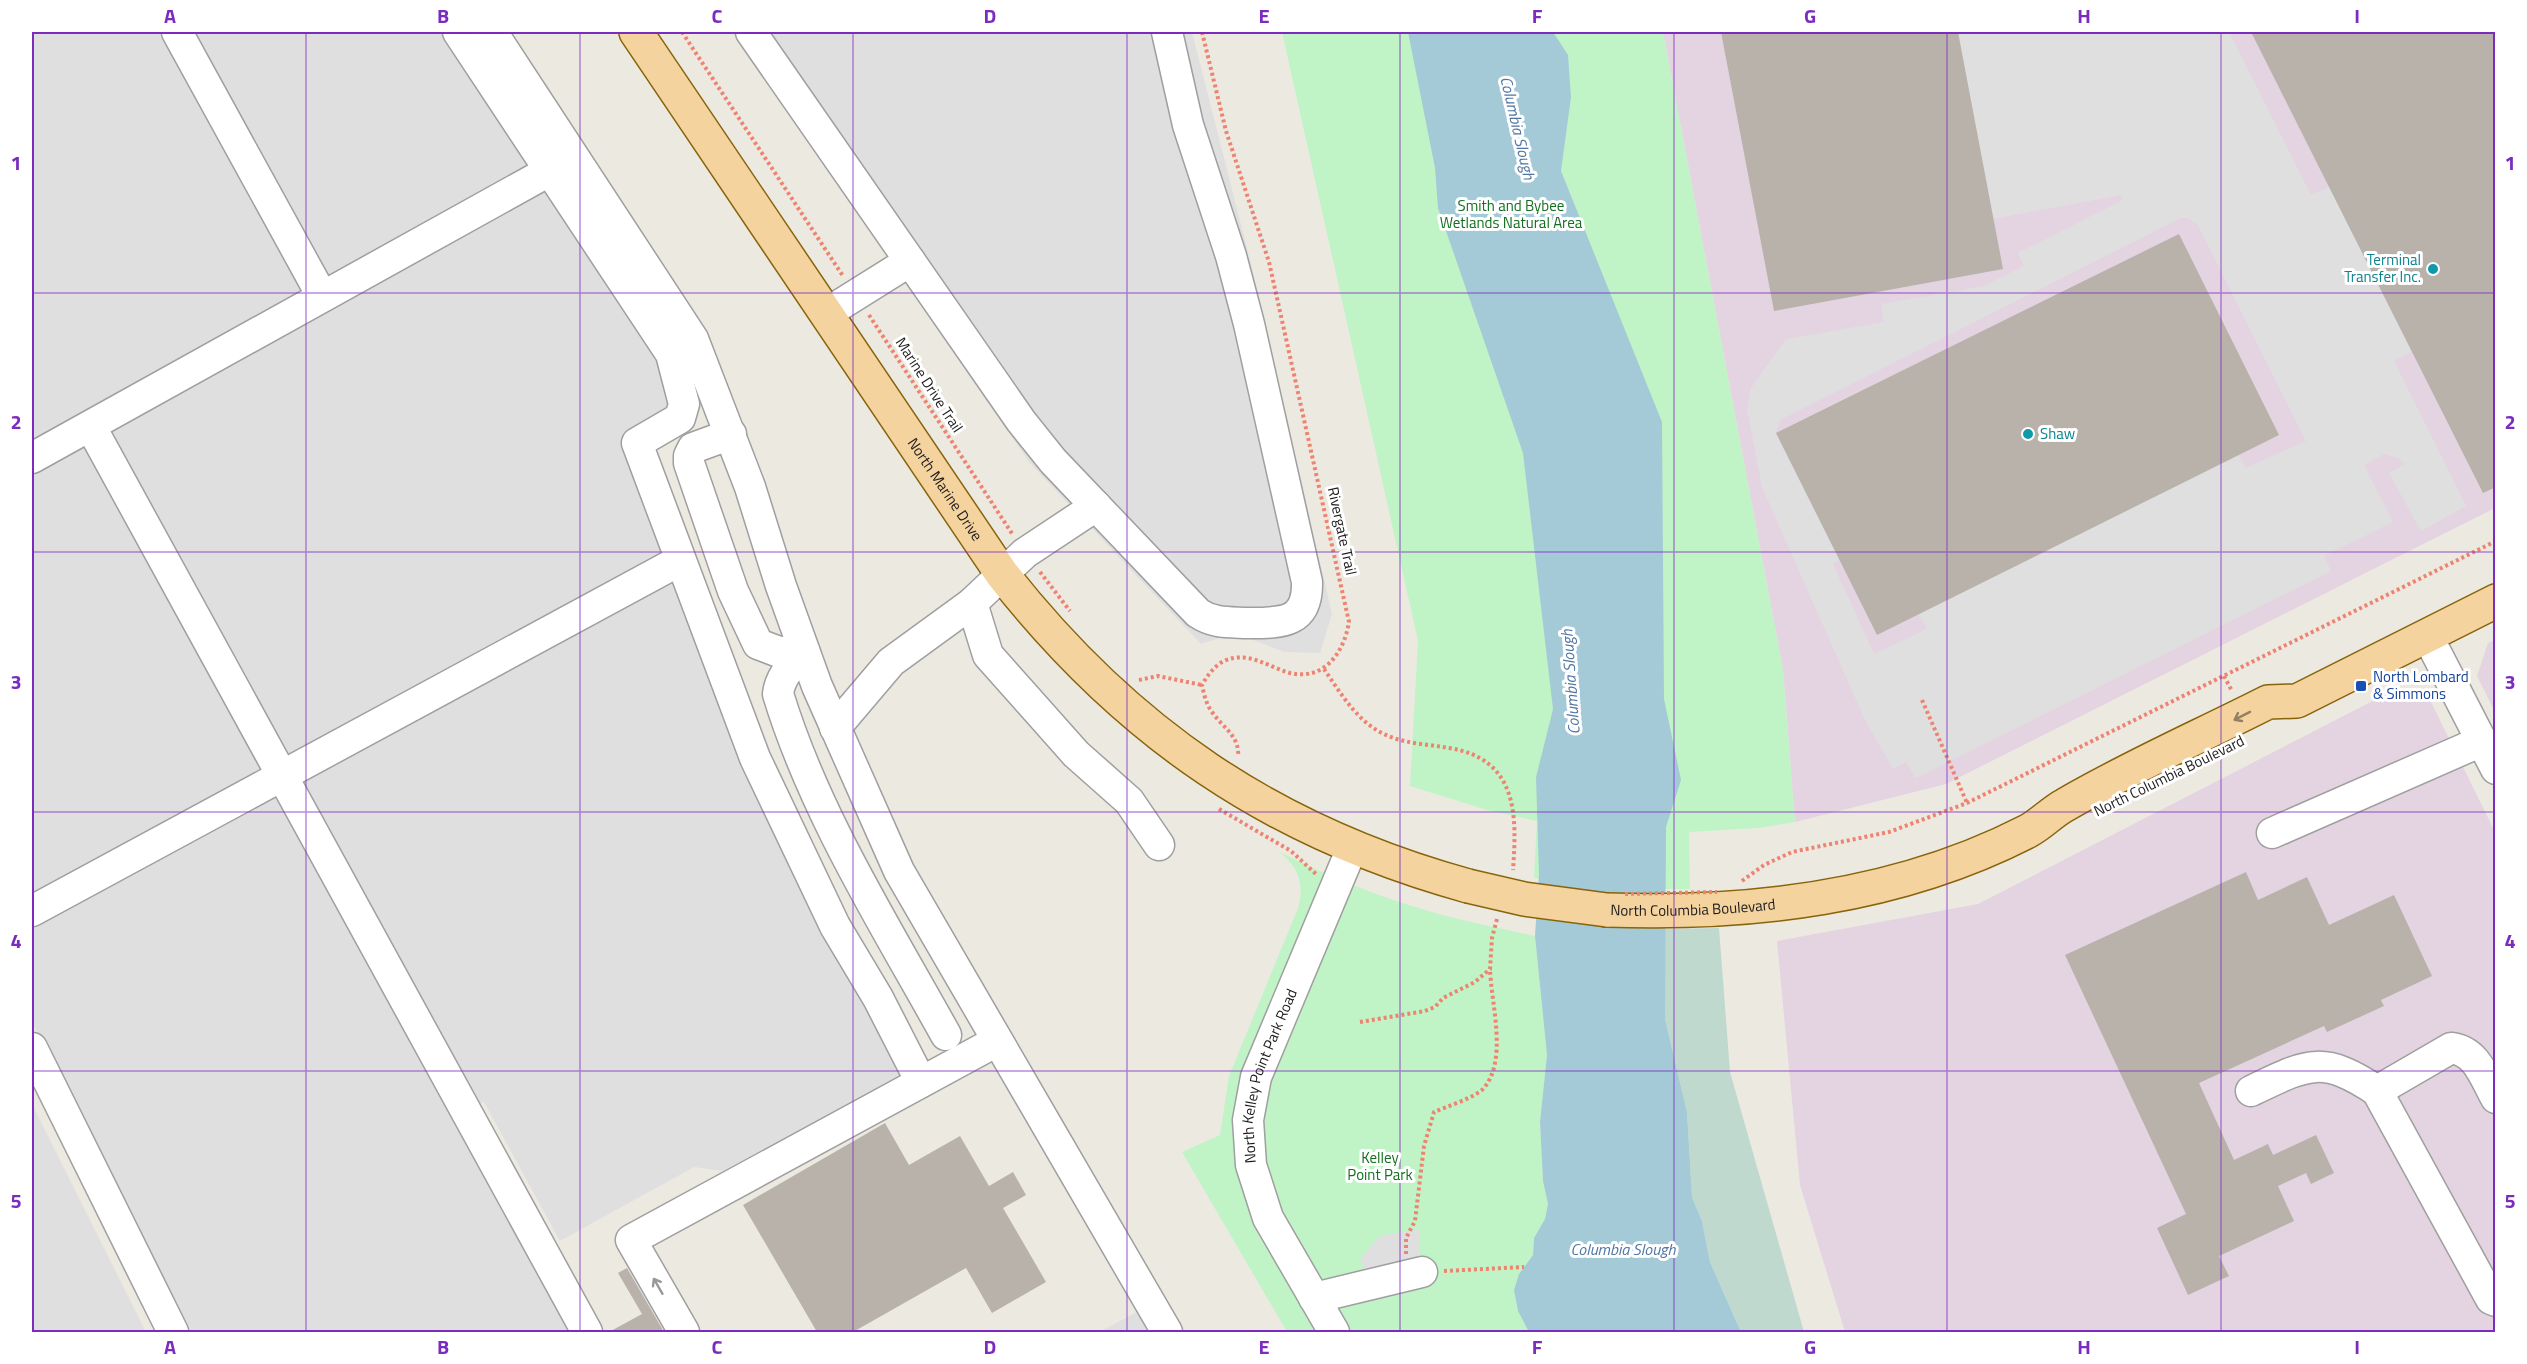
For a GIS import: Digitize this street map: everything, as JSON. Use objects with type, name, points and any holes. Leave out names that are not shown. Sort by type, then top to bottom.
[{"type":"main road","name":"North Marine Drive","points":[[636,32],[827,313],[1014,563],[1036,617],[1084,668],[1157,734],[1223,781],[1352,848]]},
{"type":"main road","name":"North Columbia Boulevard","points":[[1352,848],[1467,886],[1566,906],[1607,910],[1718,898],[1802,902],[1876,886],[1961,860],[2030,830],[2072,823],[2286,719],[2297,701],[2496,601]]},
{"type":"street","points":[[177,32],[322,296]]},
{"type":"street","points":[[458,32],[671,354],[684,404],[680,418],[637,443],[679,561],[759,768],[835,926],[878,998],[921,1082]]},
{"type":"street","points":[[492,32],[675,308],[705,365],[731,434],[804,651],[835,728],[899,871],[1167,1332]]},
{"type":"street","points":[[750,32],[1038,444],[1198,613],[1210,620],[1281,623],[1293,617],[1304,605],[1307,582],[1249,324],[1231,256],[1188,125],[1167,32]]},
{"type":"street","points":[[32,458],[551,170]]},
{"type":"street","points":[[827,313],[910,261]]},
{"type":"street","points":[[91,427],[470,1123],[513,1193],[587,1332]]},
{"type":"street","points":[[731,434],[693,448],[689,456],[689,464],[733,591],[758,644],[779,652],[804,651]]},
{"type":"street","points":[[835,728],[891,662],[972,603],[1014,563],[1096,506]]},
{"type":"street","points":[[32,911],[679,561]]},
{"type":"street","points":[[972,603],[988,655],[1076,754],[1129,801],[1159,845]]},
{"type":"street","points":[[2427,635],[2496,769]]},
{"type":"street","points":[[804,651],[782,678],[779,687],[778,694],[791,737],[854,870],[946,1035]]},
{"type":"street","points":[[2272,833],[2482,741]]},
{"type":"street","name":"North Kelley Point Park Road","points":[[1334,1332],[1268,1218],[1251,1166],[1248,1120],[1257,1077],[1352,848]]},
{"type":"street","points":[[684,1332],[631,1240],[997,1041]]},
{"type":"street","points":[[32,1048],[174,1332]]},
{"type":"street","points":[[2377,1091],[2451,1048],[2462,1049],[2474,1057],[2496,1098]]},
{"type":"street","points":[[2252,1090],[2289,1072],[2321,1065],[2352,1074],[2377,1091],[2491,1299],[2496,1301]]},
{"type":"street","points":[[32,1093],[152,1332]]},
{"type":"street","points":[[1314,1298],[1413,1274]]},
{"type":"path","name":"Marine Drive Trail","points":[[682,32],[856,296],[1014,563],[1073,615]]},
{"type":"path","name":"Rivergate Trail","points":[[1202,32],[1226,131],[1269,262],[1349,622],[1346,642],[1324,669]]},
{"type":"path","points":[[1735,886],[1764,865],[1792,852],[1889,832],[1967,803],[2496,541]]},
{"type":"path","points":[[1202,685],[1223,661],[1237,658],[1257,659],[1294,674],[1324,669],[1353,708],[1382,733],[1419,744],[1452,748],[1473,755],[1498,773],[1512,801],[1515,818],[1512,878]]},
{"type":"path","points":[[1133,675],[1141,682],[1158,676],[1202,685]]},
{"type":"path","points":[[1202,685],[1212,712],[1238,745],[1238,756],[1245,760]]},
{"type":"path","points":[[1922,700],[1967,803]]},
{"type":"path","points":[[1500,914],[1494,924],[1490,969],[1497,1034],[1491,1074],[1483,1089],[1434,1112],[1424,1146],[1415,1221],[1406,1238],[1413,1274],[1524,1267]]},
{"type":"path","points":[[1360,1023],[1425,1011],[1435,1007],[1443,998],[1475,982],[1490,969]]},
{"type":"shaded area","points":[[32,32],[444,32],[657,358],[670,409],[631,430],[667,553],[268,770],[576,1332],[187,1332],[32,1022]]},
{"type":"shaded area","points":[[734,32],[1192,32],[1253,272],[1332,614],[1320,653],[1284,652],[1235,633],[1201,644],[1029,462]]},
{"type":"shaded area","points":[[1663,32],[2495,32],[2495,508],[1946,784],[1795,822],[1783,670]]},
{"type":"shaded area","points":[[1958,32],[2229,32],[2311,195],[2329,187],[2412,351],[2394,361],[2466,506],[2421,531],[2389,473],[2405,464],[2398,458],[2384,454],[2364,465],[2393,522],[2324,556],[2331,571],[1916,778],[1906,762],[1893,769],[1864,718],[1762,487],[1747,409],[1751,388],[1786,339],[1884,322],[1881,304],[1984,286],[2024,266],[2018,253],[2123,200],[2121,195],[1993,219]],"holes":[[[2181,218],[2188,218],[2198,225],[2306,441],[2246,468],[2239,455],[1919,614],[1927,629],[1874,654],[1833,564],[1840,560],[1776,433],[1780,420]]]},
{"type":"shaded area","points":[[674,573],[903,1073],[723,1171],[694,1167],[560,1241],[484,1102],[475,1105],[297,778]]},
{"type":"shaded area","points":[[2495,640],[2495,712],[2477,676],[2488,643]]},
{"type":"shaded area","points":[[2398,688],[2429,698],[2495,832],[2495,1332],[1845,1332],[1800,1185],[1777,941],[1978,904]]},
{"type":"shaded area","points":[[32,1104],[146,1332],[32,1332]]},
{"type":"shaded area","points":[[1419,1229],[1421,1266],[1364,1273],[1361,1257],[1380,1236]]},
{"type":"shaded area","points":[[1139,1311],[1151,1332],[1099,1332]]},
{"type":"green space","name":"Smith and Bybee Wetlands Natural Area","points":[[1282,32],[1663,32],[1783,670],[1795,822],[1759,828],[1689,832],[1690,889],[1646,889],[1534,878],[1537,821],[1487,810],[1410,786],[1418,641]]},
{"type":"green space","name":"Kelley Point Park","points":[[1278,851],[1315,869],[1392,900],[1458,919],[1535,936],[1547,1055],[1540,1122],[1543,1181],[1548,1204],[1545,1219],[1534,1238],[1533,1255],[1519,1274],[1529,1332],[1287,1332],[1182,1152],[1220,1135],[1229,1076],[1298,908],[1301,891],[1298,876],[1291,863]]},
{"type":"green space","points":[[1719,928],[1730,1072],[1804,1332],[1741,1332],[1710,1262],[1702,1221],[1692,1197],[1687,1112],[1665,1019],[1664,929]]},
{"type":"water","name":"Columbia Slough","points":[[1408,32],[1553,32],[1568,55],[1571,97],[1561,171],[1662,422],[1664,699],[1681,780],[1666,827],[1665,1019],[1687,1112],[1692,1197],[1702,1221],[1710,1262],[1741,1332],[1529,1332],[1518,1311],[1514,1290],[1519,1274],[1533,1255],[1534,1238],[1545,1219],[1548,1204],[1543,1181],[1540,1122],[1547,1055],[1535,936],[1539,874],[1536,777],[1553,709],[1523,453],[1438,208],[1435,168]]},
{"type":"building","points":[[1721,32],[1958,32],[2003,269],[1774,311]]},
{"type":"building","name":"Terminal Transfer Inc.","points":[[2251,32],[2496,32],[2496,487],[2483,493]]},
{"type":"building","name":"Shaw","points":[[2179,234],[2279,435],[1877,635],[1776,433]]},
{"type":"building","points":[[2246,872],[2258,900],[2307,877],[2329,925],[2394,895],[2432,976],[2381,1000],[2384,1006],[2327,1032],[2324,1026],[2199,1083],[2234,1160],[2268,1144],[2273,1155],[2316,1135],[2334,1173],[2311,1184],[2306,1173],[2278,1186],[2294,1221],[2219,1256],[2229,1276],[2188,1295],[2157,1228],[2186,1214],[2065,955]]},
{"type":"building","points":[[885,1123],[909,1165],[960,1136],[989,1186],[1013,1172],[1026,1195],[1003,1208],[1046,1282],[992,1313],[966,1268],[853,1332],[817,1332],[743,1205]]},
{"type":"building","points":[[627,1268],[664,1332],[609,1332],[642,1314],[618,1273]]},
{"type":"place","name":"Terminal Transfer Inc.","points":[[2433,269]]},
{"type":"place","name":"Shaw","points":[[2028,434]]},
{"type":"place","name":"North Lombard & Simmons","points":[[2361,686]]}]
